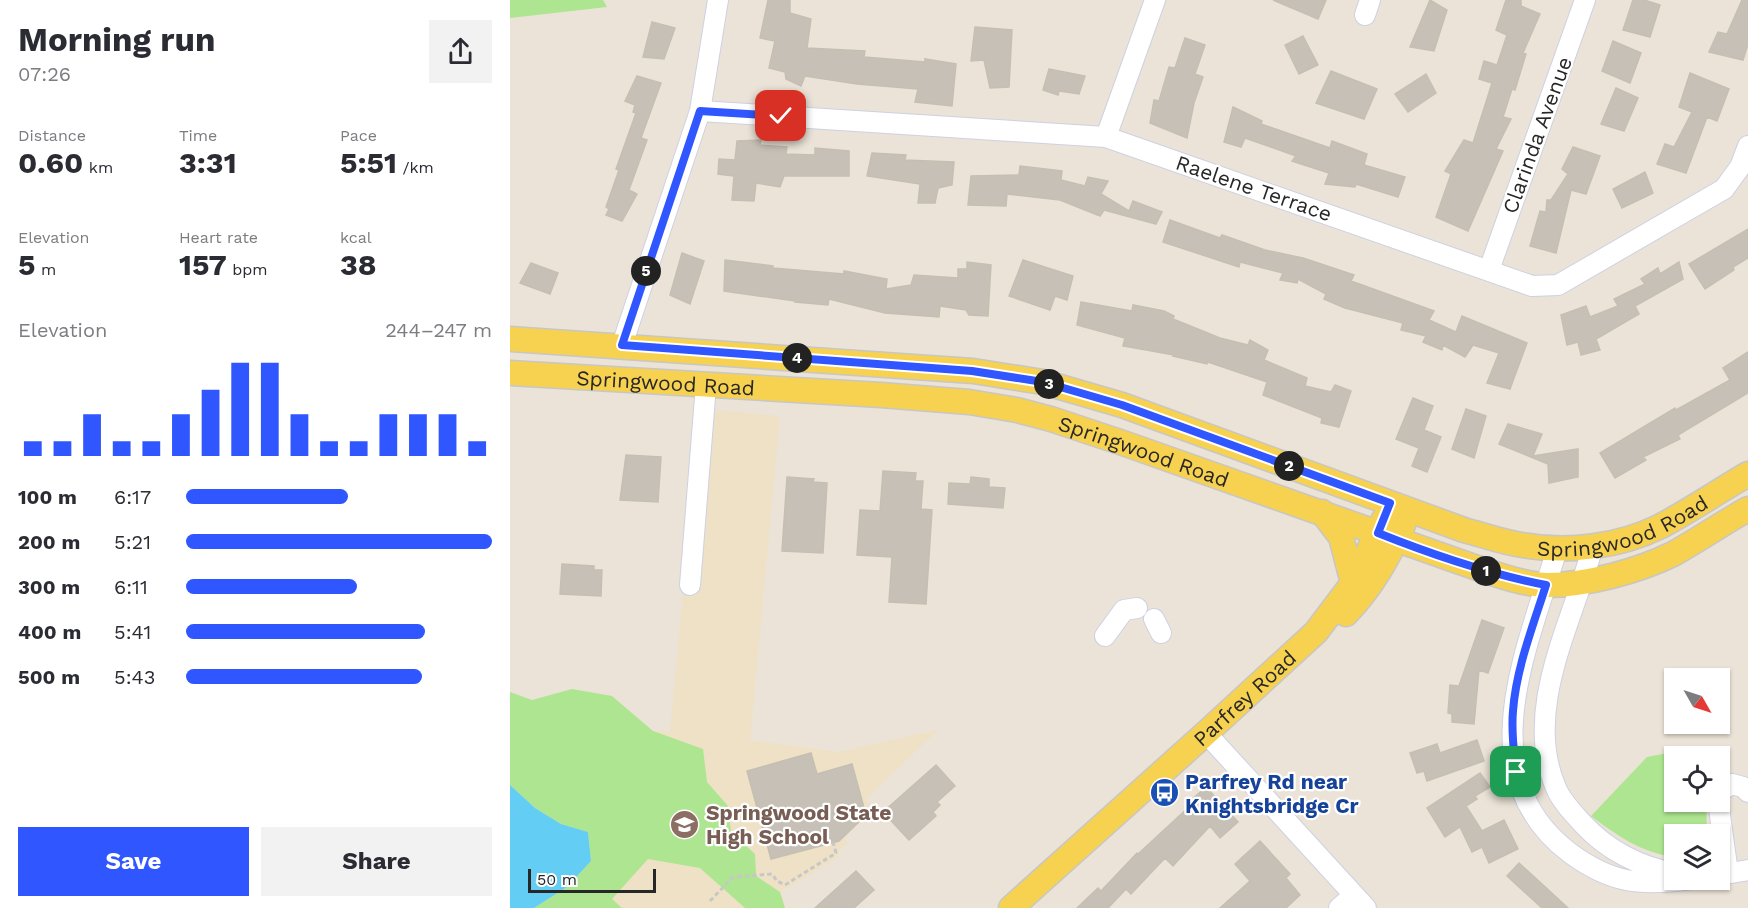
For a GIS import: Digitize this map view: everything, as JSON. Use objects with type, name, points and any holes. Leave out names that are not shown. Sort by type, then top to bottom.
[{"type":"main road","name":"Springwood Road","points":[[510,339],[972,371],[1043,382],[1122,405],[1464,530],[1521,545],[1557,549],[1621,541],[1659,526],[1748,474]]},
{"type":"main road","name":"Springwood Road","points":[[510,373],[881,395],[969,402],[1017,410],[1051,419],[1506,577],[1546,585],[1584,581],[1638,568],[1672,554],[1744,514]]},
{"type":"main road","name":"Parfrey Road","points":[[1011,908],[1316,632],[1387,536],[1400,506]]},
{"type":"main road","points":[[1322,512],[1341,537],[1353,583]]},
{"type":"main road","name":"Parfrey Road","points":[[1316,632],[1344,616],[1364,596],[1389,557],[1387,536]]},
{"type":"street","points":[[622,345],[700,111],[718,0]]},
{"type":"street","points":[[1106,137],[1155,0]]},
{"type":"street","name":"Clarinda Avenue","points":[[1489,270],[1585,0]]},
{"type":"street","name":"Raelene Terrace","points":[[700,111],[1106,137],[1532,286],[1558,285],[1724,189],[1740,167],[1748,146]]},
{"type":"street","points":[[690,585],[706,385]]},
{"type":"street","points":[[1593,546],[1584,581],[1554,670],[1545,708],[1544,735],[1549,768],[1557,790],[1570,810],[1589,830],[1609,847],[1634,861],[1664,871]]},
{"type":"street","points":[[1557,549],[1521,667],[1513,710],[1512,740],[1516,772],[1525,800],[1539,825],[1587,866],[1615,879],[1640,883],[1664,883]]},
{"type":"street","points":[[1105,636],[1124,610],[1137,608]]},
{"type":"street","points":[[1206,733],[1360,901],[1339,908]]},
{"type":"street","points":[[1730,785],[1743,787],[1748,792]]},
{"type":"street","points":[[1722,812],[1738,874]]},
{"type":"path","points":[[710,901],[733,877],[772,874],[777,881],[785,885],[836,853],[833,842]]},
{"type":"shaded area","name":"Springwood State High School","points":[[700,409],[780,416],[750,740],[838,752],[938,730],[866,799],[874,809],[844,838],[848,843],[838,852],[839,857],[781,892],[785,908],[510,908],[510,729],[670,731]]},
{"type":"green space","points":[[510,0],[603,0],[607,7],[510,18]]},
{"type":"green space","points":[[572,689],[612,696],[653,731],[703,749],[707,782],[728,806],[731,832],[755,854],[756,876],[780,892],[785,908],[745,908],[700,868],[648,859],[612,899],[622,908],[534,908],[567,887],[591,861],[588,832],[561,824],[535,808],[510,785],[510,692],[532,700]]},
{"type":"green space","points":[[1664,754],[1664,812],[1706,812],[1707,824],[1664,824],[1664,855],[1640,847],[1591,816],[1647,757]]},
{"type":"water","points":[[510,785],[535,808],[561,824],[588,832],[591,861],[567,887],[534,908],[510,908]]},
{"type":"building","points":[[768,0],[790,0],[790,13],[811,19],[807,48],[865,51],[864,57],[925,62],[925,59],[956,64],[952,106],[915,102],[918,89],[857,84],[805,76],[801,86],[786,79],[785,72],[769,68],[775,41],[760,38]]},
{"type":"building","points":[[1273,0],[1326,0],[1318,19]]},
{"type":"building","points":[[1430,0],[1447,10],[1434,51],[1410,47]]},
{"type":"building","points":[[1506,0],[1521,0],[1521,6],[1540,14],[1523,53],[1526,54],[1515,90],[1512,89],[1503,117],[1511,119],[1496,149],[1503,151],[1468,231],[1436,217],[1451,174],[1445,171],[1464,140],[1473,143],[1492,83],[1479,79],[1484,61],[1497,65],[1507,35],[1496,30]]},
{"type":"building","points":[[1633,0],[1644,0],[1660,5],[1650,37],[1623,30]]},
{"type":"building","points":[[1742,0],[1748,0],[1748,44],[1743,60],[1709,52],[1718,32],[1727,34]]},
{"type":"building","points":[[652,22],[675,28],[664,59],[643,57]]},
{"type":"building","points":[[975,27],[1012,30],[1009,87],[990,88],[984,60],[971,61]]},
{"type":"building","points":[[1303,36],[1318,65],[1299,74],[1285,45]]},
{"type":"building","points":[[1185,38],[1205,45],[1195,74],[1203,77],[1194,103],[1187,138],[1150,123],[1154,100],[1159,101],[1169,67],[1175,68]]},
{"type":"building","points":[[1613,41],[1641,53],[1630,83],[1602,71]]},
{"type":"building","points":[[1049,69],[1085,76],[1079,94],[1059,91],[1058,95],[1043,90]]},
{"type":"building","points":[[1331,71],[1377,89],[1364,119],[1316,103]]},
{"type":"building","points":[[1690,73],[1729,89],[1717,121],[1707,117],[1686,173],[1657,164],[1665,144],[1674,147],[1692,112],[1679,107]]},
{"type":"building","points":[[1426,74],[1436,93],[1408,112],[1395,94]]},
{"type":"building","points":[[637,76],[661,83],[641,138],[647,140],[629,190],[637,194],[622,221],[606,215],[609,209],[606,207],[619,170],[616,169],[636,113],[633,112],[635,105],[625,101]]},
{"type":"building","points":[[1616,88],[1638,98],[1624,131],[1601,124]]},
{"type":"building","points":[[1233,107],[1262,121],[1261,124],[1330,148],[1332,141],[1367,154],[1364,165],[1405,177],[1398,197],[1356,184],[1355,187],[1325,184],[1329,173],[1292,161],[1296,156],[1245,138],[1241,147],[1224,142]]},
{"type":"building","points":[[761,140],[760,145],[787,147],[786,154],[815,155],[815,148],[849,151],[849,176],[784,176],[780,187],[756,183],[754,201],[732,200],[734,176],[718,174],[719,159],[735,160],[737,141]]},
{"type":"building","points":[[1573,147],[1600,156],[1586,194],[1571,190],[1556,253],[1530,246],[1540,211],[1546,212],[1547,200],[1551,200],[1568,174],[1562,169]]},
{"type":"building","points":[[872,153],[906,155],[905,160],[954,162],[952,185],[938,188],[935,203],[918,203],[920,184],[867,176]]},
{"type":"building","points":[[1020,166],[1062,171],[1061,180],[1085,186],[1088,177],[1108,181],[1101,194],[1129,211],[1133,201],[1162,212],[1156,224],[1104,210],[1100,216],[1060,200],[1007,194],[1006,206],[968,205],[971,176],[1019,175]]},
{"type":"building","points":[[1645,172],[1653,193],[1622,208],[1613,189]]},
{"type":"building","points":[[1170,220],[1220,238],[1222,235],[1265,250],[1303,258],[1354,275],[1351,281],[1434,311],[1429,320],[1456,332],[1462,316],[1527,343],[1510,389],[1487,383],[1499,353],[1473,345],[1465,357],[1443,345],[1442,350],[1423,342],[1426,336],[1401,330],[1403,323],[1345,308],[1324,299],[1326,294],[1298,279],[1297,283],[1280,280],[1283,273],[1240,262],[1239,267],[1163,242]]},
{"type":"building","points":[[1748,229],[1748,258],[1705,289],[1689,264]]},
{"type":"building","points":[[682,253],[704,261],[690,304],[670,295]]},
{"type":"building","points":[[725,260],[773,266],[773,268],[844,274],[844,271],[887,279],[886,289],[911,285],[914,275],[958,278],[958,269],[967,269],[967,262],[991,265],[988,316],[969,315],[966,310],[940,306],[939,317],[885,313],[829,299],[828,305],[724,291]]},
{"type":"building","points":[[1023,260],[1073,276],[1067,300],[1055,296],[1050,310],[1009,296]]},
{"type":"building","points":[[1679,262],[1683,279],[1635,306],[1639,314],[1596,339],[1600,350],[1581,355],[1578,342],[1567,345],[1561,315],[1586,306],[1590,317],[1618,306],[1614,299],[1645,284],[1641,279],[1658,268],[1660,274]]},
{"type":"building","points":[[531,263],[558,273],[550,294],[520,283]]},
{"type":"building","points":[[1081,302],[1132,311],[1133,305],[1164,311],[1174,316],[1173,319],[1220,338],[1248,345],[1250,340],[1268,350],[1264,360],[1307,378],[1305,386],[1331,392],[1335,385],[1351,391],[1339,427],[1321,423],[1322,418],[1263,395],[1267,382],[1208,362],[1207,364],[1174,355],[1123,346],[1125,338],[1077,325]]},
{"type":"building","points":[[1748,352],[1748,393],[1678,435],[1680,439],[1643,457],[1646,460],[1615,478],[1600,453],[1675,408],[1676,410],[1730,380],[1723,368]]},
{"type":"building","points":[[1413,398],[1433,406],[1424,430],[1441,437],[1427,472],[1412,466],[1419,448],[1396,439]]},
{"type":"building","points":[[1466,409],[1486,416],[1474,458],[1452,449]]},
{"type":"building","points":[[1508,424],[1542,434],[1533,456],[1578,449],[1578,477],[1549,483],[1548,464],[1499,444]]},
{"type":"building","points":[[626,455],[661,457],[658,502],[620,500]]},
{"type":"building","points":[[883,471],[916,473],[915,481],[923,481],[921,509],[932,510],[926,604],[889,602],[892,557],[857,555],[860,510],[880,511]]},
{"type":"building","points":[[787,477],[814,479],[813,482],[827,483],[823,553],[782,551]]},
{"type":"building","points":[[971,477],[989,479],[989,487],[1005,488],[1003,508],[948,504],[949,483],[970,484]]},
{"type":"building","points":[[562,564],[594,566],[594,570],[602,570],[601,596],[560,594]]},
{"type":"building","points":[[1482,620],[1504,628],[1488,673],[1479,670],[1474,724],[1452,722],[1452,714],[1448,713],[1450,685],[1459,686]]},
{"type":"building","points":[[1477,740],[1484,761],[1427,781],[1424,771],[1417,773],[1410,753],[1437,744],[1440,753]]},
{"type":"building","points":[[811,753],[817,774],[852,764],[866,815],[839,841],[771,859],[747,771]]},
{"type":"building","points":[[936,765],[955,786],[937,802],[940,805],[933,812],[936,816],[909,840],[883,812]]},
{"type":"building","points":[[1480,773],[1490,787],[1475,796],[1477,799],[1466,806],[1482,831],[1504,820],[1518,849],[1489,863],[1482,847],[1472,852],[1460,827],[1445,837],[1427,808]]},
{"type":"building","points":[[1206,787],[1238,822],[1220,838],[1210,826],[1173,866],[1165,858],[1131,894],[1126,889],[1108,908],[1077,908],[1098,888],[1101,891],[1137,853],[1191,805],[1189,802]]},
{"type":"building","points":[[1260,841],[1290,874],[1286,878],[1300,895],[1286,908],[1220,908],[1250,881],[1235,864]]},
{"type":"building","points":[[1519,863],[1568,908],[1542,908],[1507,876]]},
{"type":"building","points":[[856,871],[874,890],[854,908],[815,908]]},
{"type":"place","name":"Parfrey Rd near Knightsbridge Cr","points":[[1164,793]]},
{"type":"place","name":"Springwood State High School","points":[[685,824]]},
{"type":"route","points":[[781,116],[700,111],[622,345],[972,371],[1043,382],[1122,405],[1390,503],[1378,533],[1506,577],[1546,585],[1521,667],[1513,710],[1512,740],[1516,772]]}]
